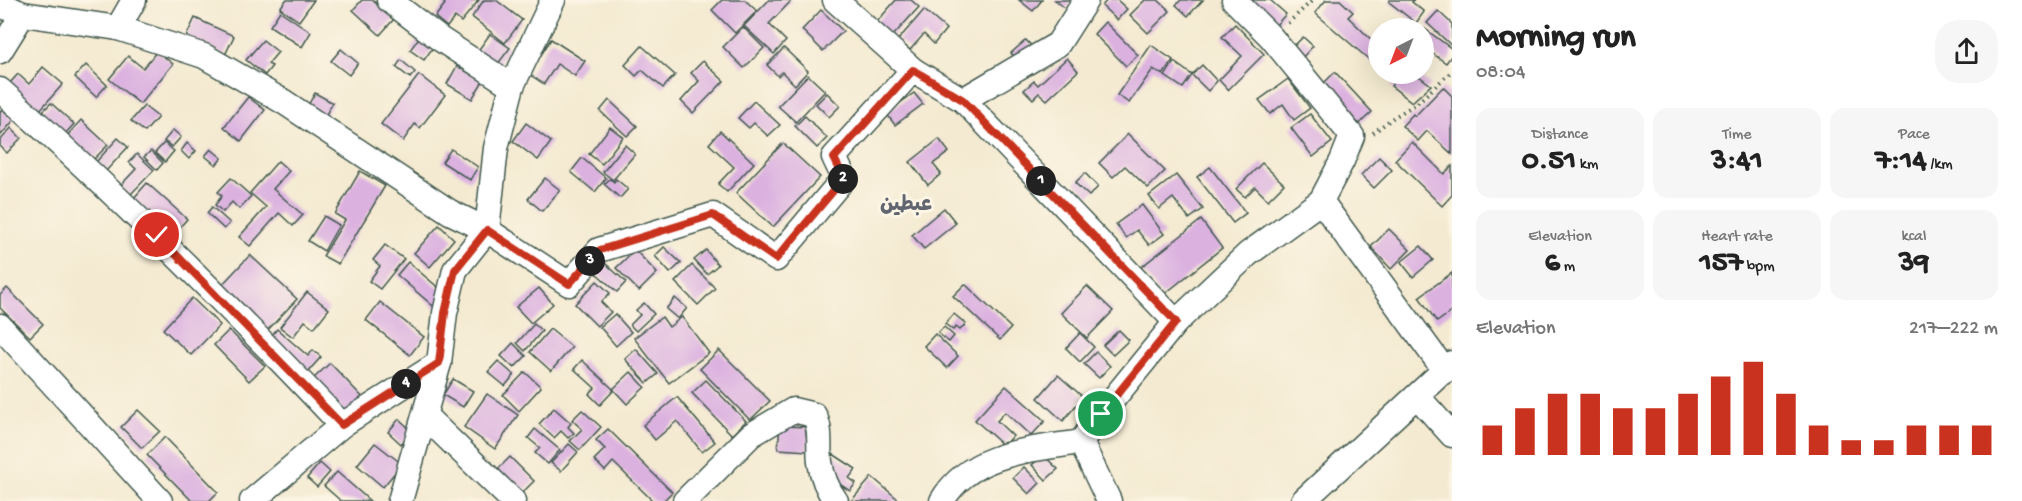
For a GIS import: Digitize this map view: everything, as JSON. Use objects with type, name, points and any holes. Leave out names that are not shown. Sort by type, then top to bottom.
[{"type":"street","points":[[117,28],[134,0]]},
{"type":"street","points":[[389,0],[440,39],[512,86]]},
{"type":"street","points":[[400,501],[439,363],[445,313],[455,270],[487,230],[496,148],[512,86],[553,0]]},
{"type":"street","points":[[835,0],[913,70],[963,100],[1176,322]]},
{"type":"street","points":[[963,100],[1058,44],[1086,0]]},
{"type":"street","points":[[942,501],[966,471],[1003,455],[1081,442],[1176,322],[1248,254],[1321,201],[1346,153],[1352,136],[1271,37],[1234,0]]},
{"type":"street","points":[[0,5],[23,14],[117,28],[204,56],[284,102],[450,212],[487,230],[569,284],[600,250],[713,215],[776,259],[844,178],[834,158],[913,70]]},
{"type":"street","points":[[0,51],[23,14]]},
{"type":"street","points":[[0,90],[157,235],[342,425]]},
{"type":"street","points":[[1303,501],[1449,367],[1321,201]]},
{"type":"street","points":[[0,326],[160,501]]},
{"type":"street","points":[[252,501],[342,425],[439,363]]},
{"type":"street","points":[[1417,396],[1452,435]]},
{"type":"street","points":[[685,501],[751,435],[793,410],[814,414],[819,422],[820,462],[826,488],[836,501]]},
{"type":"street","points":[[425,416],[513,501]]},
{"type":"street","points":[[1081,442],[1109,501]]},
{"type":"path","points":[[1271,37],[1313,0]]},
{"type":"path","points":[[1346,153],[1394,117],[1416,104],[1452,71]]},
{"type":"building","points":[[286,0],[314,0],[299,21],[280,8]]},
{"type":"building","points":[[362,0],[372,0],[394,19],[380,35],[353,10]]},
{"type":"building","points":[[441,0],[479,0],[461,22],[455,17],[447,27],[435,17],[445,4]]},
{"type":"building","points":[[484,0],[496,0],[522,20],[505,43],[472,17]]},
{"type":"building","points":[[722,0],[745,0],[757,11],[735,33],[712,10]]},
{"type":"building","points":[[769,0],[792,0],[769,24],[786,41],[774,54],[744,26]]},
{"type":"building","points":[[896,0],[911,0],[919,7],[891,38],[875,24]]},
{"type":"building","points":[[1019,0],[1042,0],[1033,11]]},
{"type":"building","points":[[1055,0],[1073,0],[1066,9]]},
{"type":"building","points":[[1107,0],[1117,0],[1127,9],[1117,20],[1102,6]]},
{"type":"building","points":[[1145,0],[1158,0],[1170,11],[1148,33],[1130,15]]},
{"type":"building","points":[[1181,0],[1203,0],[1188,16],[1176,5]]},
{"type":"building","points":[[1249,0],[1270,0],[1286,14],[1276,25]]},
{"type":"building","points":[[1326,0],[1340,0],[1353,12],[1348,17],[1368,36],[1368,59],[1315,13]]},
{"type":"building","points":[[1390,0],[1414,0],[1412,2],[1424,12],[1420,18],[1410,18],[1389,2]]},
{"type":"building","points":[[821,10],[843,31],[823,51],[802,30]]},
{"type":"building","points":[[924,10],[946,29],[934,44],[924,34],[910,50],[898,40]]},
{"type":"building","points":[[280,11],[311,32],[302,47],[270,26]]},
{"type":"building","points":[[1438,11],[1452,24],[1452,46],[1434,29],[1434,18],[1432,18]]},
{"type":"building","points":[[195,18],[234,36],[225,55],[186,37]]},
{"type":"building","points":[[1105,22],[1138,55],[1126,66],[1094,34]]},
{"type":"building","points":[[1235,24],[1264,54],[1228,90],[1219,80],[1242,56],[1222,37]]},
{"type":"building","points":[[743,27],[764,48],[744,68],[723,47]]},
{"type":"building","points":[[490,34],[510,48],[497,65],[477,52]]},
{"type":"building","points":[[420,36],[434,46],[424,60],[410,50]]},
{"type":"building","points":[[1434,36],[1452,49],[1452,55],[1446,63],[1434,55]]},
{"type":"building","points":[[1303,37],[1313,46],[1301,59],[1291,49]]},
{"type":"building","points":[[551,39],[585,61],[575,76],[557,64],[544,84],[529,74]]},
{"type":"building","points":[[263,40],[278,52],[268,64],[272,66],[265,75],[246,60]]},
{"type":"building","points":[[1026,40],[1035,50],[1020,63],[1011,53]]},
{"type":"building","points":[[1151,45],[1173,60],[1163,75],[1153,69],[1129,103],[1117,95]]},
{"type":"building","points":[[642,46],[675,75],[663,88],[642,70],[636,76],[625,65]]},
{"type":"building","points":[[784,48],[808,71],[795,85],[782,72],[778,76],[767,65]]},
{"type":"building","points":[[341,49],[358,63],[349,75],[331,61]]},
{"type":"building","points":[[157,51],[173,64],[140,104],[109,79],[128,56],[143,68]]},
{"type":"building","points":[[1067,58],[1078,71],[1047,100],[1039,93],[1033,99],[1024,90],[1034,81],[1038,85]]},
{"type":"building","points":[[401,60],[415,72],[410,78],[396,67]]},
{"type":"building","points":[[703,61],[724,81],[693,113],[681,101],[699,81],[691,73]]},
{"type":"building","points":[[1174,62],[1192,75],[1183,88],[1165,76]]},
{"type":"building","points":[[86,65],[107,85],[96,97],[75,77]]},
{"type":"building","points":[[1202,65],[1217,81],[1208,91],[1192,75]]},
{"type":"building","points":[[457,66],[483,81],[472,99],[447,84]]},
{"type":"building","points":[[43,67],[63,84],[39,111],[9,84],[18,74],[29,84]]},
{"type":"building","points":[[1335,72],[1372,112],[1359,124],[1322,85]]},
{"type":"building","points":[[419,75],[445,95],[420,128],[415,124],[403,141],[381,124]]},
{"type":"building","points":[[808,75],[825,91],[796,122],[778,106]]},
{"type":"building","points":[[1288,79],[1310,108],[1294,120],[1283,104],[1270,114],[1259,100]]},
{"type":"building","points":[[1392,84],[1431,85],[1412,102],[1391,86]]},
{"type":"building","points":[[1443,87],[1452,96],[1452,154],[1427,131],[1418,141],[1402,126]]},
{"type":"building","points":[[315,93],[333,103],[323,119],[306,109]]},
{"type":"building","points":[[827,93],[840,106],[829,117],[816,104]]},
{"type":"building","points":[[914,93],[923,104],[895,125],[886,113]]},
{"type":"building","points":[[248,97],[265,110],[241,141],[224,127]]},
{"type":"building","points":[[609,100],[637,126],[627,136],[600,111]]},
{"type":"building","points":[[754,101],[780,125],[768,136],[754,123],[749,128],[738,118]]},
{"type":"building","points":[[51,103],[74,124],[65,134],[41,113]]},
{"type":"building","points":[[144,106],[158,117],[145,132],[131,121]]},
{"type":"building","points":[[2,109],[14,120],[0,136],[0,112]]},
{"type":"building","points":[[1310,114],[1332,142],[1313,157],[1291,128]]},
{"type":"building","points":[[805,116],[827,138],[817,148],[795,126]]},
{"type":"building","points":[[81,120],[108,145],[92,161],[66,137]]},
{"type":"building","points":[[526,123],[551,142],[538,160],[513,141]]},
{"type":"building","points":[[610,127],[623,137],[602,164],[589,154]]},
{"type":"building","points":[[11,128],[21,138],[7,153],[0,146],[0,141]]},
{"type":"building","points":[[173,130],[181,137],[172,147],[164,141]]},
{"type":"building","points":[[720,131],[754,163],[727,192],[718,184],[734,167],[709,144]]},
{"type":"building","points":[[1128,134],[1165,171],[1148,188],[1125,166],[1113,177],[1099,163]]},
{"type":"building","points":[[118,138],[128,147],[106,171],[96,162]]},
{"type":"building","points":[[939,139],[949,152],[933,164],[941,174],[928,185],[910,162]]},
{"type":"building","points":[[1412,142],[1444,174],[1452,166],[1452,195],[1442,206],[1395,160]]},
{"type":"building","points":[[164,143],[174,151],[165,162],[155,153]]},
{"type":"building","points":[[187,143],[196,151],[189,159],[181,151]]},
{"type":"building","points":[[783,143],[820,177],[773,227],[736,193]]},
{"type":"building","points":[[625,145],[635,154],[613,180],[603,172]]},
{"type":"building","points":[[211,149],[222,158],[216,165],[205,156]]},
{"type":"building","points":[[451,149],[478,167],[470,180],[442,162]]},
{"type":"building","points":[[151,151],[163,163],[157,170],[144,157]]},
{"type":"building","points":[[137,154],[154,170],[130,195],[120,186],[136,169],[129,162]]},
{"type":"building","points":[[1379,157],[1392,170],[1374,188],[1361,175]]},
{"type":"building","points":[[582,158],[606,178],[595,192],[571,172]]},
{"type":"building","points":[[278,161],[289,171],[273,189],[303,215],[293,226],[279,213],[250,246],[239,237],[266,207],[250,193]]},
{"type":"building","points":[[1262,163],[1284,184],[1268,200],[1255,187],[1245,197],[1236,189]]},
{"type":"building","points":[[1210,167],[1246,213],[1233,223],[1197,177]]},
{"type":"building","points":[[360,171],[385,186],[338,264],[323,256],[345,220],[335,214]]},
{"type":"building","points":[[1085,173],[1098,187],[1089,196],[1075,183]]},
{"type":"building","points":[[1176,175],[1203,209],[1189,219],[1173,198],[1159,209],[1149,196]]},
{"type":"building","points":[[231,178],[251,196],[239,209],[232,202],[223,212],[215,205],[222,196],[218,192]]},
{"type":"building","points":[[545,178],[560,190],[542,211],[528,199]]},
{"type":"building","points":[[610,179],[614,182],[616,179],[628,189],[620,198],[604,184]]},
{"type":"building","points":[[147,183],[187,219],[173,235],[133,199]]},
{"type":"building","points":[[1142,205],[1164,234],[1149,245],[1137,230],[1126,238],[1116,224]]},
{"type":"building","points":[[212,207],[230,223],[224,229],[207,213]]},
{"type":"building","points":[[944,208],[956,223],[924,249],[912,235]]},
{"type":"building","points":[[324,216],[339,225],[324,251],[308,241]]},
{"type":"building","points":[[1201,220],[1222,248],[1162,296],[1140,268]]},
{"type":"building","points":[[439,225],[454,239],[430,267],[414,253]]},
{"type":"building","points":[[1389,229],[1410,250],[1391,269],[1371,247]]},
{"type":"building","points":[[385,245],[404,259],[380,289],[369,281],[380,266],[373,260]]},
{"type":"building","points":[[1421,246],[1433,260],[1413,277],[1401,262]]},
{"type":"building","points":[[664,247],[681,263],[670,273],[655,256]]},
{"type":"building","points":[[635,250],[657,273],[639,291],[616,268]]},
{"type":"building","points":[[706,250],[718,265],[707,274],[694,260]]},
{"type":"building","points":[[250,255],[297,299],[266,332],[219,288]]},
{"type":"building","points":[[408,262],[447,295],[439,311],[397,275]]},
{"type":"building","points":[[605,263],[626,282],[617,292],[596,273]]},
{"type":"building","points":[[692,265],[715,288],[698,305],[675,282]]},
{"type":"building","points":[[1452,273],[1452,311],[1437,322],[1419,297]]},
{"type":"building","points":[[597,281],[610,293],[601,302],[611,312],[597,326],[575,304]]},
{"type":"building","points":[[965,284],[1011,328],[1000,340],[953,296]]},
{"type":"building","points":[[1087,286],[1113,311],[1087,338],[1061,313]]},
{"type":"building","points":[[7,288],[43,324],[30,337],[0,308],[0,295]]},
{"type":"building","points":[[539,288],[553,304],[531,323],[516,307]]},
{"type":"building","points":[[307,292],[329,309],[314,328],[305,321],[293,337],[280,327]]},
{"type":"building","points":[[192,298],[220,325],[191,355],[163,329]]},
{"type":"building","points":[[675,298],[687,308],[678,319],[666,309]]},
{"type":"building","points":[[380,302],[424,337],[410,355],[366,320]]},
{"type":"building","points":[[644,303],[654,314],[636,331],[630,325],[640,315],[636,310]]},
{"type":"building","points":[[615,314],[631,332],[616,346],[600,327]]},
{"type":"building","points":[[954,314],[966,324],[960,330],[956,327],[953,330],[945,324]]},
{"type":"building","points":[[662,317],[669,327],[682,317],[709,353],[669,383],[634,338]]},
{"type":"building","points":[[534,324],[542,331],[525,351],[517,343]]},
{"type":"building","points":[[944,327],[954,336],[949,342],[938,333]]},
{"type":"building","points":[[277,329],[308,356],[313,350],[321,357],[305,375],[267,341]]},
{"type":"building","points":[[550,329],[572,347],[551,371],[530,352]]},
{"type":"building","points":[[229,330],[265,366],[249,381],[214,345]]},
{"type":"building","points":[[1119,330],[1129,340],[1113,355],[1103,345]]},
{"type":"building","points":[[1080,333],[1094,347],[1080,362],[1066,348]]},
{"type":"building","points":[[935,334],[958,356],[947,368],[924,346]]},
{"type":"building","points":[[513,343],[526,356],[514,368],[501,356]]},
{"type":"building","points":[[636,349],[658,374],[647,383],[625,359]]},
{"type":"building","points":[[719,350],[770,401],[750,420],[700,369]]},
{"type":"building","points":[[1096,352],[1110,366],[1099,378],[1084,364]]},
{"type":"building","points":[[582,360],[614,390],[600,405],[589,394],[595,388],[574,369]]},
{"type":"building","points":[[498,361],[514,375],[505,386],[488,372]]},
{"type":"building","points":[[330,363],[365,400],[348,416],[313,379]]},
{"type":"building","points":[[525,372],[541,387],[519,411],[503,395]]},
{"type":"building","points":[[631,372],[645,387],[627,404],[613,389]]},
{"type":"building","points":[[1058,375],[1083,397],[1063,421],[1038,398]]},
{"type":"building","points":[[453,379],[473,391],[463,407],[443,395]]},
{"type":"building","points":[[706,380],[746,421],[732,435],[692,393]]},
{"type":"building","points":[[1006,386],[1045,421],[1031,436],[1005,412],[997,421],[1013,436],[1004,446],[975,420]]},
{"type":"building","points":[[487,394],[518,415],[495,449],[464,427]]},
{"type":"building","points":[[677,397],[715,442],[702,452],[677,421],[655,440],[643,425]]},
{"type":"building","points":[[554,408],[571,423],[568,427],[574,433],[568,438],[561,431],[554,438],[539,424]]},
{"type":"building","points":[[138,410],[160,431],[142,448],[121,427]]},
{"type":"building","points":[[582,410],[601,427],[580,450],[570,441],[582,429],[572,420]]},
{"type":"building","points":[[399,419],[412,431],[401,444],[388,432]]},
{"type":"building","points":[[780,426],[810,427],[808,451],[778,449]]},
{"type":"building","points":[[535,429],[560,450],[548,464],[535,453],[540,448],[528,438]]},
{"type":"building","points":[[608,429],[672,492],[663,501],[653,501],[613,462],[605,471],[594,460],[605,449],[596,440]]},
{"type":"building","points":[[165,437],[218,492],[209,501],[192,501],[147,455]]},
{"type":"building","points":[[375,443],[402,464],[383,487],[357,465]]},
{"type":"building","points":[[569,444],[578,452],[561,471],[551,463]]},
{"type":"building","points":[[833,454],[856,469],[849,478],[856,483],[850,491],[821,472]]},
{"type":"building","points":[[1043,455],[1058,469],[1046,480],[1032,465]]},
{"type":"building","points":[[510,457],[534,481],[517,498],[493,474]]},
{"type":"building","points":[[320,463],[330,472],[317,487],[307,478]]},
{"type":"building","points":[[1024,467],[1040,483],[1029,494],[1013,478]]},
{"type":"building","points":[[337,472],[370,501],[341,501],[324,486]]},
{"type":"building","points":[[872,477],[900,501],[851,501]]},
{"type":"district","name":"عبطين","points":[[906,206]]},
{"type":"route","points":[[157,235],[342,425],[439,363],[445,313],[455,270],[487,230],[569,284],[600,250],[713,215],[776,259],[844,178],[834,158],[913,70],[963,100],[1176,322],[1101,414]]}]
